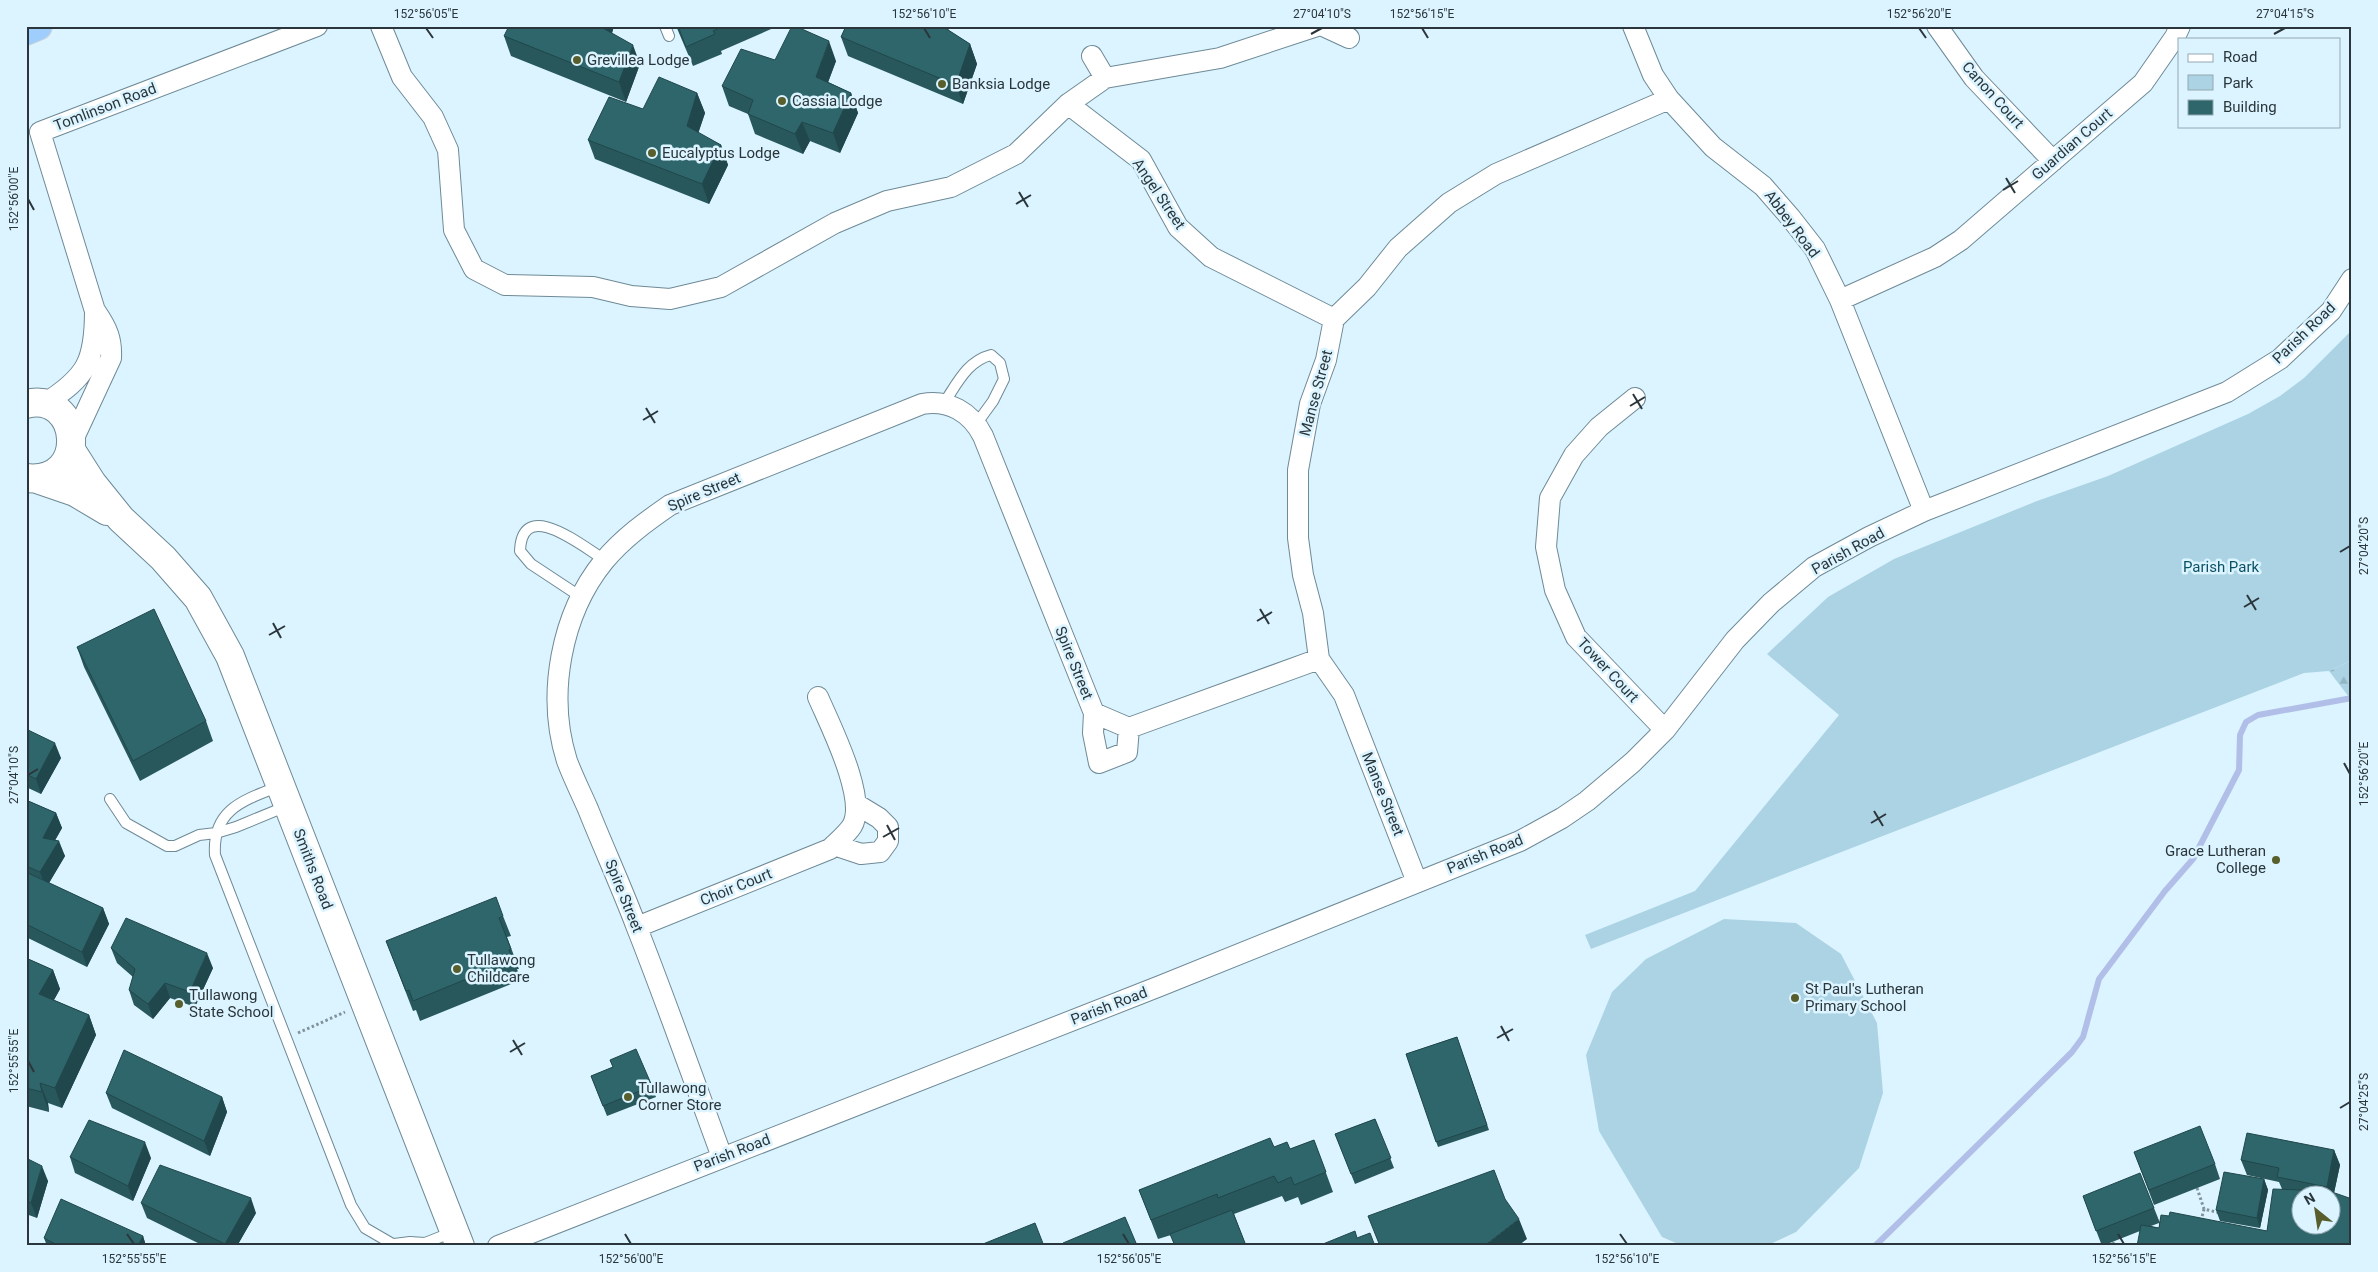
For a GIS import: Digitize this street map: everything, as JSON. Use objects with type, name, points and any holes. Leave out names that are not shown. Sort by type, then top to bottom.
[{"type":"highway","points":[[26,31],[38,26]]},
{"type":"main road","name":"Smiths Road","points":[[32,402],[56,409],[65,418],[71,430],[72,446],[92,483],[121,519],[163,558],[192,591],[209,615],[230,656],[457,1238]]},
{"type":"main road","points":[[29,479],[48,476],[59,470],[66,461],[72,446]]},
{"type":"main road","name":"Smiths Road","points":[[29,479],[75,492],[121,519]]},
{"type":"street","name":"Tomlinson Road","points":[[72,446],[111,358],[112,346],[107,329],[95,311],[40,132],[317,26]]},
{"type":"street","points":[[381,26],[402,77],[433,117],[448,150],[454,230],[474,269],[505,286],[593,287],[631,296],[670,299],[721,287],[835,223],[888,201],[951,187],[1016,154],[1068,104],[1105,78],[1220,58],[1317,26]]},
{"type":"street","points":[[1323,26],[1349,38]]},
{"type":"street","name":"Abbey Road","points":[[1633,26],[1653,75],[1669,99],[1713,147],[1763,186],[1815,250],[1840,300],[1924,511]]},
{"type":"street","name":"Canon Court","points":[[1937,26],[1974,78],[2053,160]]},
{"type":"street","name":"Guardian Court","points":[[1840,300],[1950,249],[2143,83],[2175,37],[2180,26]]},
{"type":"street","points":[[1092,56],[1105,78]]},
{"type":"street","points":[[1334,319],[1367,288],[1398,248],[1450,204],[1496,174],[1669,99]]},
{"type":"street","name":"Angel Street","points":[[1068,104],[1141,160],[1178,227],[1211,257],[1334,319]]},
{"type":"street","name":"Parish Road","points":[[498,1246],[1160,986],[1520,841],[1562,818],[1611,782],[1665,730],[1735,640],[1771,603],[1814,567],[1869,536],[1924,511],[2227,392],[2280,359],[2331,310],[2352,279]]},
{"type":"street","name":"Tomlinson Road","points":[[32,402],[67,390],[81,374],[91,356],[95,335],[95,311]]},
{"type":"street","name":"Manse Street","points":[[1334,319],[1326,360],[1310,404],[1298,470],[1298,538],[1303,576],[1313,612],[1319,659],[1344,695],[1418,882]]},
{"type":"street","name":"Tower Court","points":[[1635,398],[1599,427],[1574,455],[1550,498],[1546,547],[1555,590],[1576,637],[1665,730]]},
{"type":"street","points":[[944,403],[962,412],[977,423]]},
{"type":"street","name":"Spire Street","points":[[722,1157],[637,927],[567,760],[561,729],[558,690],[561,658],[568,630],[581,597],[604,560],[636,530],[670,505],[922,404],[944,403]]},
{"type":"street","name":"Spire Street","points":[[977,423],[1094,713],[1093,733],[1099,763],[1128,752],[1129,728],[1094,713]]},
{"type":"street","points":[[1129,728],[1319,659]]},
{"type":"street","name":"Choir Court","points":[[637,927],[830,849],[852,826],[856,804],[847,767],[818,697]]},
{"type":"street","points":[[834,845],[861,854],[880,852],[888,841],[888,827],[879,818],[856,804]]},
{"type":"lane","points":[[944,403],[965,371],[978,358],[991,355],[1000,364],[1004,379],[993,401],[977,423]]},
{"type":"lane","points":[[581,597],[531,564],[520,552],[521,540],[525,532],[535,526],[553,528],[604,560]]},
{"type":"lane","points":[[285,796],[233,807],[225,814],[216,833],[214,850],[219,869],[357,1218],[365,1228],[376,1236],[395,1245],[457,1238]]},
{"type":"lane","points":[[110,799],[126,823],[167,846],[174,846],[199,835],[216,833],[285,796]]},
{"type":"path","points":[[286,1038],[366,1003]]},
{"type":"path","points":[[2197,1188],[2204,1210],[2200,1225]]},
{"type":"path","points":[[2204,1210],[2221,1214]]},
{"type":"green space","name":"Parish Park","points":[[2352,330],[2352,660],[2329,671],[2304,673],[1591,949],[1585,935],[1695,891],[1839,715],[1767,654],[1828,597],[1894,559],[2037,501],[2108,476],[2248,414],[2280,396],[2304,378]]},
{"type":"green space","points":[[2352,660],[2352,701],[2329,671]]},
{"type":"green space","points":[[1724,919],[1796,923],[1841,954],[1877,1023],[1883,1093],[1859,1168],[1796,1232],[1766,1246],[1683,1246],[1662,1237],[1599,1131],[1586,1055],[1612,992],[1646,959]]},
{"type":"building","points":[[509,26],[601,26],[633,45],[619,82],[504,36]]},
{"type":"building","points":[[678,26],[724,26],[713,31],[715,34],[686,47]]},
{"type":"building","name":"Cassia Lodge","points":[[792,26],[829,41],[816,77],[851,93],[833,133],[802,122],[795,134],[748,114],[753,100],[722,86],[741,49],[775,60]]},
{"type":"building","name":"Banksia Lodge","points":[[846,26],[942,26],[970,44],[956,85],[841,37]]},
{"type":"building","name":"Eucalyptus Lodge","points":[[659,77],[697,93],[687,126],[721,145],[702,184],[588,140],[609,97],[643,109]]},
{"type":"building","points":[[154,609],[206,721],[133,761],[77,647]]},
{"type":"building","points":[[26,729],[55,743],[36,779],[26,774]]},
{"type":"building","points":[[26,800],[56,813],[43,838],[59,841],[40,872],[26,866]]},
{"type":"building","points":[[26,872],[103,908],[82,952],[26,924]]},
{"type":"building","name":"Tullawong Childcare","points":[[496,897],[503,916],[499,918],[511,949],[509,950],[513,960],[413,1001],[409,990],[406,991],[386,941]]},
{"type":"building","points":[[126,918],[207,953],[190,992],[165,983],[148,1004],[129,990],[135,969],[111,948]]},
{"type":"building","points":[[26,958],[53,970],[39,994],[89,1015],[55,1088],[40,1083],[42,1092],[26,1088]]},
{"type":"building","points":[[1457,1037],[1487,1125],[1436,1142],[1406,1054]]},
{"type":"building","points":[[636,1049],[652,1086],[603,1106],[591,1076],[613,1067],[610,1060]]},
{"type":"building","points":[[124,1050],[222,1097],[204,1141],[106,1093]]},
{"type":"building","points":[[1375,1119],[1391,1158],[1351,1174],[1335,1134]]},
{"type":"building","points":[[89,1120],[145,1142],[128,1186],[70,1157]]},
{"type":"building","points":[[2200,1126],[2215,1164],[2149,1190],[2134,1152]]},
{"type":"building","points":[[2247,1133],[2334,1150],[2328,1184],[2312,1184],[2277,1177],[2279,1168],[2241,1160]]},
{"type":"building","points":[[1270,1138],[1274,1147],[1287,1142],[1290,1149],[1314,1140],[1326,1172],[1294,1185],[1291,1177],[1278,1183],[1274,1176],[1218,1198],[1217,1194],[1151,1220],[1139,1190]]},
{"type":"building","points":[[26,1158],[42,1166],[31,1203],[26,1201]]},
{"type":"building","points":[[160,1165],[251,1198],[225,1244],[141,1203]]},
{"type":"building","points":[[1494,1170],[1505,1199],[1519,1219],[1484,1246],[1380,1246],[1368,1216]]},
{"type":"building","points":[[2224,1172],[2264,1179],[2257,1218],[2216,1210]]},
{"type":"building","points":[[2140,1173],[2154,1208],[2096,1231],[2083,1196]]},
{"type":"building","points":[[2273,1189],[2290,1190],[2290,1234],[2340,1234],[2340,1195],[2352,1199],[2352,1246],[2137,1246],[2141,1225],[2159,1228],[2161,1215],[2169,1216],[2170,1212],[2267,1231]]},
{"type":"building","points":[[61,1199],[143,1236],[138,1246],[59,1246],[44,1238]]},
{"type":"building","points":[[1232,1210],[1245,1243],[1238,1246],[1175,1246],[1170,1234]]},
{"type":"building","points":[[1125,1217],[1136,1243],[1130,1246],[1064,1246],[1063,1243]]},
{"type":"building","points":[[1035,1223],[1044,1246],[978,1246]]},
{"type":"building","points":[[1355,1231],[1357,1238],[1370,1233],[1375,1246],[1324,1246],[1323,1244]]},
{"type":"waterway","points":[[1875,1246],[2072,1052],[2083,1037],[2099,979],[2165,891],[2193,859],[2239,770],[2240,735],[2246,722],[2258,715],[2352,698]]},
{"type":"place","name":"Grevillea Lodge","points":[[577,60]]},
{"type":"place","name":"Banksia Lodge","points":[[942,84]]},
{"type":"place","name":"Cassia Lodge","points":[[782,101]]},
{"type":"place","name":"Eucalyptus Lodge","points":[[652,153]]},
{"type":"place","name":"Grace Lutheran College","points":[[2276,860]]},
{"type":"place","name":"Tullawong Childcare","points":[[457,969]]},
{"type":"place","name":"St Paul's Lutheran Primary School","points":[[1795,998]]},
{"type":"place","name":"Tullawong State School","points":[[179,1004]]},
{"type":"place","name":"Tullawong Corner Store","points":[[628,1097]]}]
